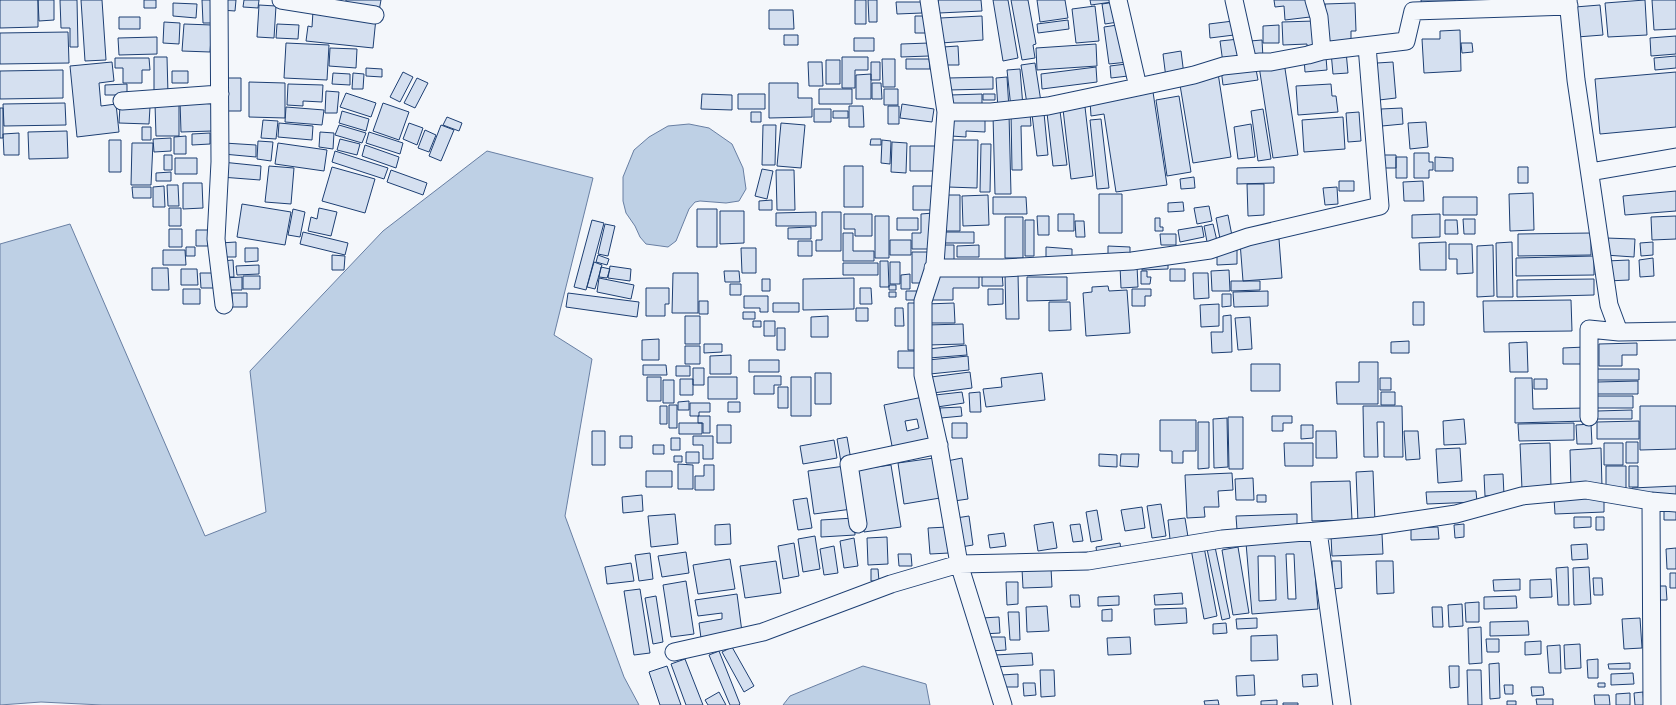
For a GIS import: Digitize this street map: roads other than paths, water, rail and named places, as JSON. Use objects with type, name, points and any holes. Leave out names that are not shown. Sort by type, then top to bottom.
[{"type":"street","points":[[219,0],[220,162],[216,239],[224,305]]},
{"type":"street","points":[[281,0],[375,15]]},
{"type":"street","points":[[929,0],[946,112],[934,268],[923,301],[923,375],[939,445],[959,564],[1003,705]]},
{"type":"street","points":[[1118,0],[1138,87]]},
{"type":"street","points":[[1234,0],[1248,63]]},
{"type":"street","points":[[1314,0],[1319,17],[1322,51]]},
{"type":"street","points":[[946,112],[991,112],[1048,106],[1194,75],[1223,66],[1271,62],[1322,51],[1406,41],[1413,11],[1568,3],[1576,80],[1609,305],[1619,332]]},
{"type":"street","points":[[934,268],[1003,268],[1132,261],[1210,250],[1248,237],[1380,206],[1367,46]]},
{"type":"street","points":[[122,101],[220,94]]},
{"type":"street","points":[[1590,172],[1676,157]]},
{"type":"street","points":[[1589,417],[1589,329],[1619,332],[1676,331]]},
{"type":"street","points":[[858,524],[849,464],[939,445]]},
{"type":"street","points":[[674,652],[762,632],[891,584],[959,564],[1088,561],[1222,539],[1375,526],[1456,514],[1522,496],[1586,490],[1651,501],[1676,502]]},
{"type":"street","points":[[1651,501],[1652,705]]},
{"type":"street","points":[[1318,531],[1342,705]]},
{"type":"water","points":[[689,124],[709,128],[732,144],[743,168],[746,189],[739,201],[726,203],[695,202],[689,209],[676,241],[668,247],[646,244],[640,237],[635,226],[626,213],[623,201],[623,177],[634,150],[649,137],[668,126]]},
{"type":"water","points":[[487,151],[593,178],[554,335],[592,359],[565,516],[624,677],[639,705],[102,705],[41,702],[0,705],[0,244],[70,224],[205,536],[266,512],[250,371],[383,231]]},
{"type":"water","points":[[863,666],[926,684],[930,705],[783,705],[790,696]]}]
